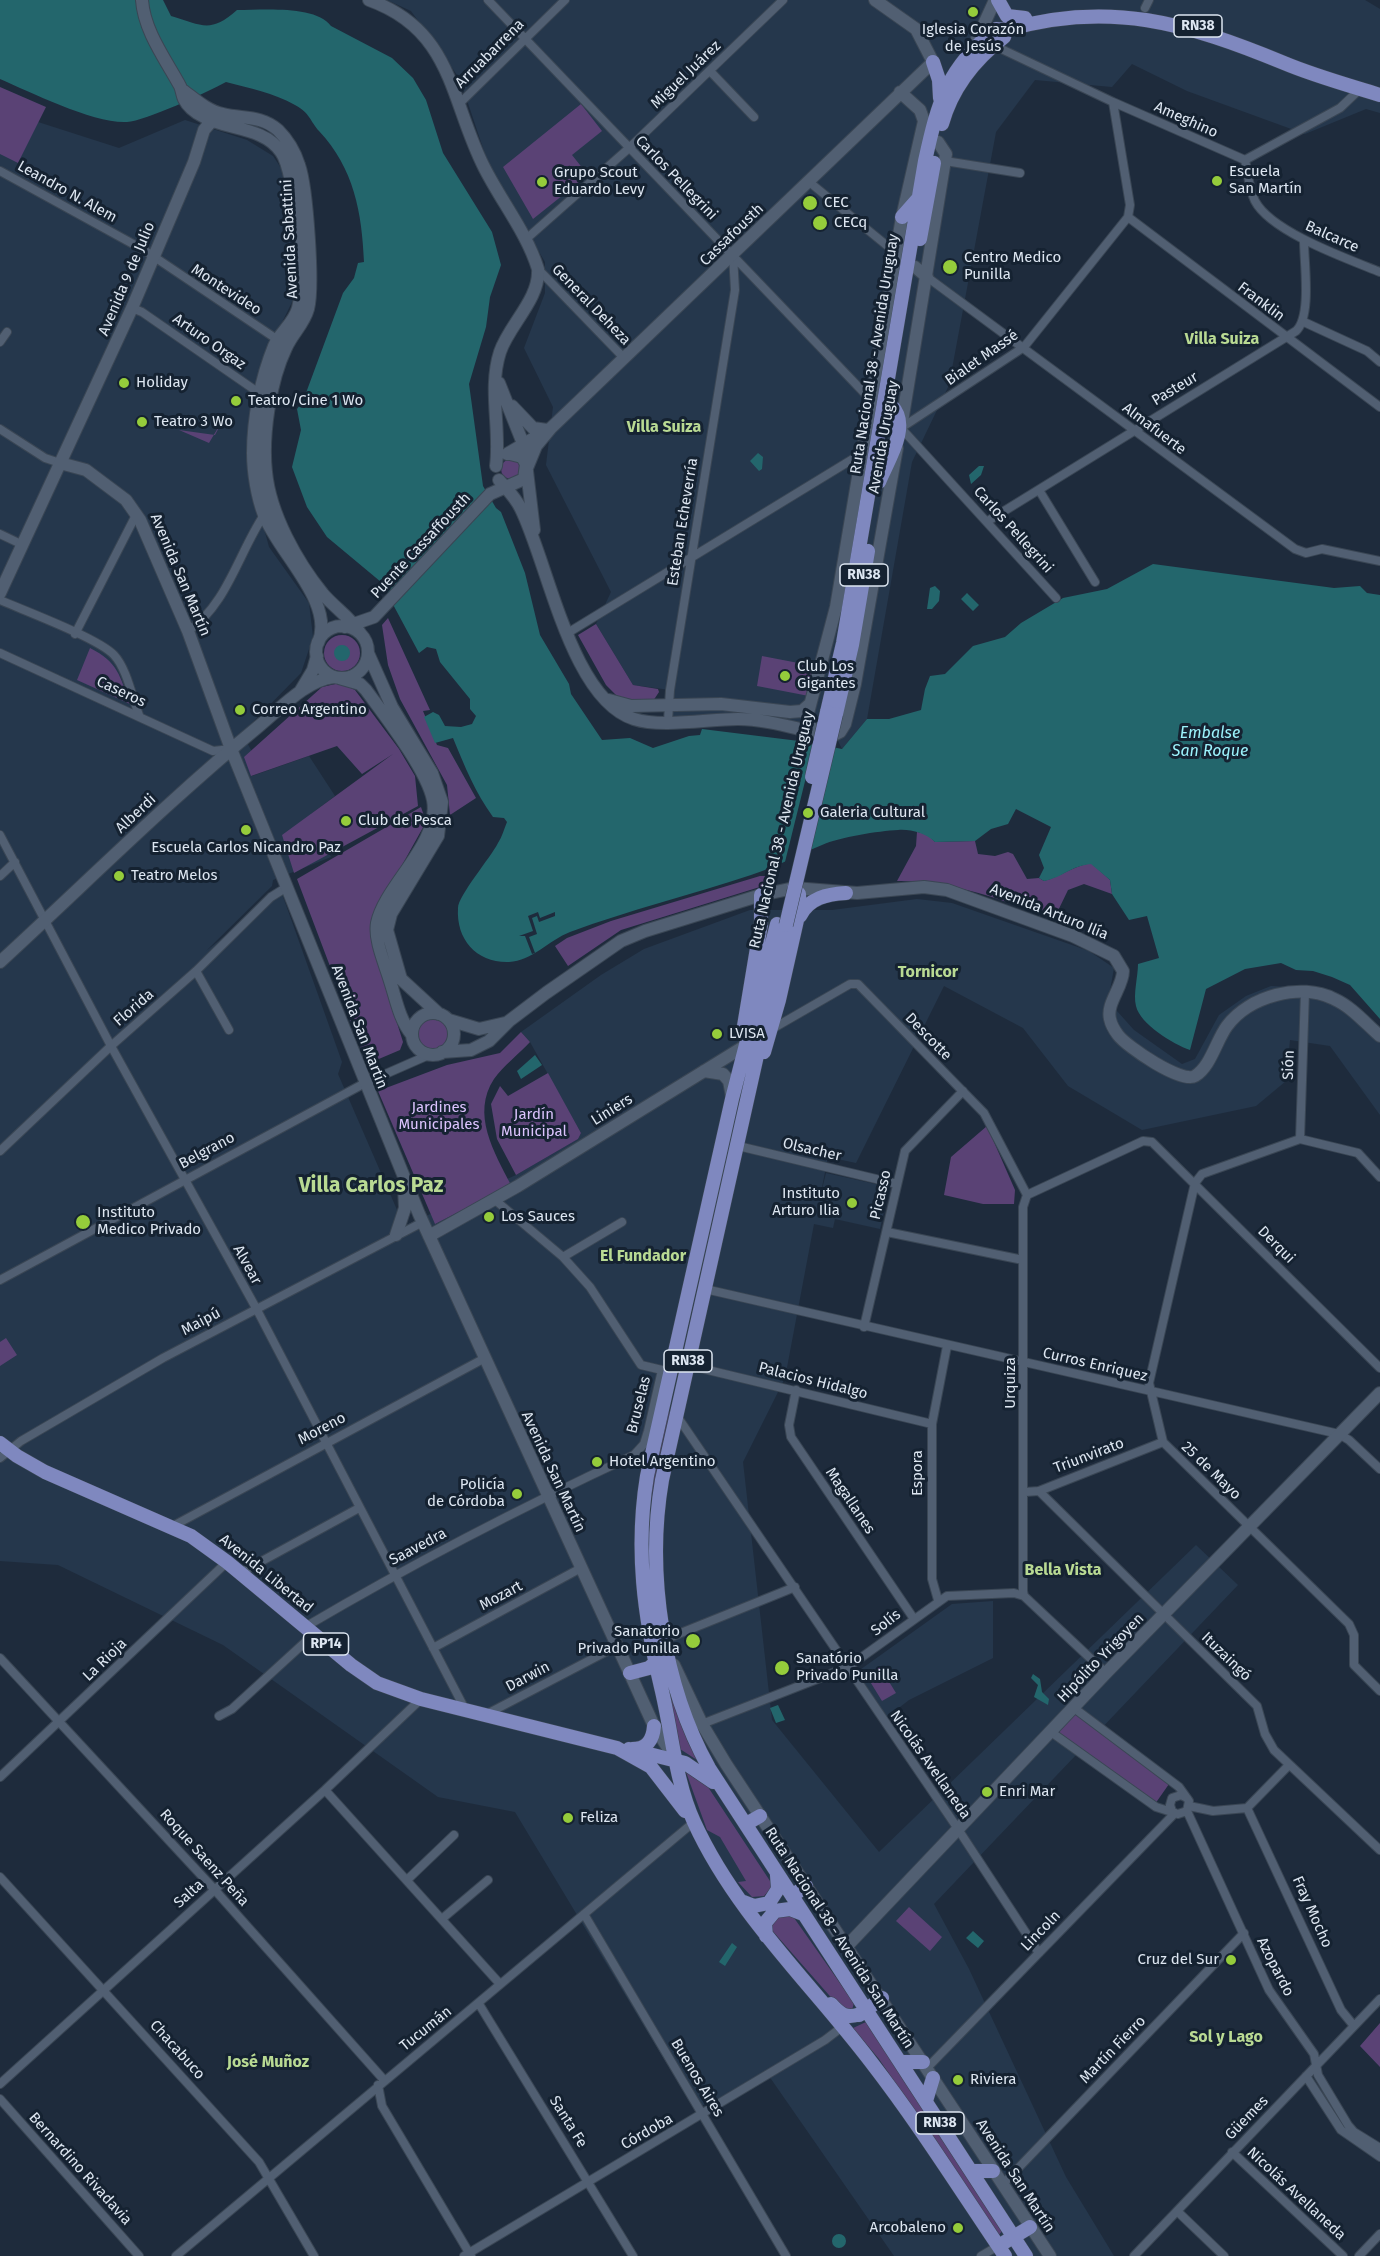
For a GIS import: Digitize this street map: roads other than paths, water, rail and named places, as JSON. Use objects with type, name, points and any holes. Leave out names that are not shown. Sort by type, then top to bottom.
[{"type":"main road","points":[[142,0],[150,30],[200,126],[202,137]]},
{"type":"main road","points":[[369,0],[396,12],[413,25],[443,62],[461,102],[476,149],[538,269],[534,289],[500,352],[496,373],[502,478],[521,508],[566,634],[586,674],[622,713],[636,720],[746,719],[820,734]]},
{"type":"main road","points":[[875,0],[915,29],[933,62],[939,80],[939,137]]},
{"type":"main road","points":[[995,2],[1011,18],[1030,18]]},
{"type":"main road","points":[[995,2],[995,18],[1002,26],[1009,28]]},
{"type":"main road","points":[[970,53],[995,2]]},
{"type":"main road","name":"RN38","points":[[1112,2],[1147,4],[1305,71],[1380,95]]},
{"type":"main road","name":"RN38","points":[[1009,28],[1061,7],[1085,3]]},
{"type":"main road","name":"Ruta Nacional 38 - Avenida Uruguay","points":[[906,260],[948,106],[961,82],[977,60],[1004,37],[1009,28]]},
{"type":"main road","name":"Ruta Nacional 38 - Avenida Uruguay","points":[[662,1622],[656,1582],[655,1529],[662,1480],[738,1146],[759,1039],[832,713],[917,200],[940,99],[970,53],[996,29],[1009,28]]},
{"type":"main road","points":[[933,62],[947,74],[961,65]]},
{"type":"main road","name":"Cassafousth","points":[[527,468],[533,450],[551,428],[933,62]]},
{"type":"main road","name":"Avenida Uruguay","points":[[810,704],[836,607],[861,454],[882,404],[906,260],[902,217],[924,121],[920,110],[900,92]]},
{"type":"main road","name":"Avenida Sabattini","points":[[183,94],[224,115],[266,121],[291,146],[300,167],[304,186],[310,297],[306,315],[282,342]]},
{"type":"main road","name":"Avenida Sabattini","points":[[183,94],[194,111],[211,120],[243,129],[269,141],[282,152],[289,170],[298,241],[300,295],[295,317],[282,342],[253,453],[264,515],[320,609],[322,633],[317,650]]},
{"type":"main road","points":[[211,120],[224,115]]},
{"type":"main road","name":"Avenida 9 de Julio","points":[[0,593],[132,308],[211,120]]},
{"type":"main road","name":"Avenida Uruguay","points":[[820,734],[836,735],[845,724],[861,654],[945,161],[944,149],[939,137]]},
{"type":"main road","points":[[902,217],[917,200]]},
{"type":"main road","points":[[906,260],[927,277]]},
{"type":"main road","points":[[496,373],[503,396],[524,445],[536,546]]},
{"type":"main road","points":[[503,396],[533,428],[544,431],[551,428]]},
{"type":"main road","name":"Avenida Sabattini","points":[[266,397],[266,473],[277,514],[315,584],[353,628]]},
{"type":"main road","points":[[879,482],[901,428],[900,417],[882,404]]},
{"type":"main road","name":"Ruta Nacional 38 - Avenida Uruguay","points":[[832,713],[852,645],[879,482],[882,404]]},
{"type":"main road","name":"Cassafousth","points":[[510,454],[551,428]]},
{"type":"main road","points":[[510,454],[522,457],[527,468],[521,483],[502,478],[501,458],[510,454]]},
{"type":"main road","name":"Avenida San Martín","points":[[60,463],[86,470],[126,500],[137,513],[188,631],[231,749],[429,1236],[546,1496],[654,1726],[675,1759]]},
{"type":"main road","name":"Puente Cassaffousth","points":[[353,628],[374,617],[490,495],[502,478]]},
{"type":"main road","name":"Puente Cassaffousth","points":[[490,495],[502,478]]},
{"type":"main road","name":"Puente Cassaffousth","points":[[368,650],[374,617]]},
{"type":"main road","points":[[437,1053],[453,1038],[444,1017],[401,979],[387,930],[391,914],[438,836],[442,802],[432,773],[392,707],[368,650],[353,628],[327,632],[317,650],[322,669],[337,677],[360,684],[366,690],[421,773],[433,800],[433,817],[428,834],[377,924],[380,945],[400,1014],[420,1050],[437,1053],[471,1050],[480,1046],[573,972],[621,941],[645,931],[761,895],[794,888],[846,893]]},
{"type":"main road","name":"Alberdi","points":[[298,694],[313,670],[317,650]]},
{"type":"main road","points":[[337,677],[351,676],[361,669],[368,650]]},
{"type":"main road","name":"Alberdi","points":[[0,963],[231,749],[298,694],[327,678],[337,677]]},
{"type":"main road","points":[[608,700],[631,706],[745,706],[796,712],[810,704]]},
{"type":"main road","points":[[810,704],[807,721],[811,728],[820,734]]},
{"type":"main road","name":"Avenida Arturo Ilía","points":[[846,893],[924,887],[947,890],[1043,923],[1105,951],[1118,960],[1123,971],[1110,1014],[1115,1030],[1124,1041],[1181,1077],[1192,1077],[1200,1072],[1228,1024],[1240,1012],[1275,996],[1305,992],[1319,993],[1336,1000],[1380,1036]]},
{"type":"main road","points":[[747,1102],[772,1029],[786,926],[800,898],[794,888]]},
{"type":"main road","points":[[786,926],[807,906],[824,896],[846,893]]},
{"type":"main road","points":[[744,1046],[761,924],[761,895]]},
{"type":"main road","name":"Ruta Nacional 38 - Avenida Uruguay","points":[[655,1663],[641,1581],[640,1532],[649,1465],[744,1046],[786,926]]},
{"type":"main road","points":[[412,1035],[420,1017],[432,1013],[479,1029],[497,1026],[512,1019]]},
{"type":"main road","name":"Liniers","points":[[429,1236],[495,1200],[744,1046]]},
{"type":"main road","points":[[702,1071],[723,1074],[729,1080],[732,1099]]},
{"type":"main road","points":[[396,1235],[405,1208],[402,1173]]},
{"type":"main road","points":[[705,1289],[698,1286],[697,1281],[708,1237],[706,1212]]},
{"type":"main road","points":[[662,1370],[677,1317],[682,1312]]},
{"type":"main road","points":[[676,1414],[671,1398],[680,1357],[678,1334]]},
{"type":"main road","name":"Hipólito Yrigoyen","points":[[847,1946],[1106,1673],[1380,1393]]},
{"type":"main road","name":"Avenida Libertad","points":[[3,1450],[45,1472],[173,1526],[227,1562],[377,1683],[421,1699],[484,1716],[617,1748],[632,1749],[675,1759]]},
{"type":"main road","name":"Ruta Nacional 38 - Avenida San Martín","points":[[662,1622],[688,1728],[709,1768],[792,1896],[863,2012],[900,2062],[1026,2256]]},
{"type":"main road","name":"Avenida San Martín","points":[[669,1655],[702,1724],[760,1816],[1050,2256]]},
{"type":"main road","points":[[630,1673],[649,1668],[655,1663]]},
{"type":"main road","name":"RN38","points":[[655,1663],[669,1720],[675,1759],[694,1822],[741,1901],[766,1936],[885,2080],[1001,2251]]},
{"type":"main road","points":[[632,1749],[646,1745],[652,1737],[654,1726]]},
{"type":"main road","name":"Avenida Libertad","points":[[617,1748],[651,1767],[694,1822]]},
{"type":"main road","name":"RP14","points":[[675,1759],[707,1776],[731,1801]]},
{"type":"main road","points":[[746,1824],[760,1816]]},
{"type":"main road","points":[[741,1901],[754,1906],[769,1903],[778,1889],[776,1871]]},
{"type":"main road","points":[[792,1896],[806,1886]]},
{"type":"main road","points":[[766,1936],[765,1923],[775,1911],[790,1909],[803,1914]]},
{"type":"main road","points":[[793,1970],[812,1983],[842,2015],[851,2017],[863,2012]]},
{"type":"main road","points":[[842,2027],[882,1998]]},
{"type":"main road","points":[[900,2062],[928,2069],[926,2102]]},
{"type":"main road","points":[[970,2171],[993,2171]]},
{"type":"main road","points":[[1001,2251],[1013,2237],[1030,2227]]},
{"type":"street","name":"Carlos Pellegrini","points":[[488,0],[628,149],[882,404]]},
{"type":"street","name":"Arruabarrena","points":[[461,102],[565,0]]},
{"type":"street","name":"Miguel Juárez","points":[[525,240],[628,149],[783,0]]},
{"type":"street","name":"Ameghino","points":[[993,45],[1113,102],[1245,160]]},
{"type":"street","points":[[710,70],[754,117]]},
{"type":"street","points":[[1245,160],[1340,108],[1360,89]]},
{"type":"street","points":[[1113,102],[1130,205],[1128,217]]},
{"type":"street","name":"Balcarce","points":[[1245,160],[1252,194],[1259,207],[1304,241],[1380,272]]},
{"type":"street","points":[[945,161],[1020,173]]},
{"type":"street","name":"Leandro N. Alem","points":[[0,171],[152,257]]},
{"type":"street","points":[[808,181],[906,260]]},
{"type":"street","name":"Franklin","points":[[1128,217],[1380,407]]},
{"type":"street","name":"Bialet Massé","points":[[901,428],[1024,347],[1128,217]]},
{"type":"street","points":[[1304,241],[1304,322],[1367,351],[1380,362]]},
{"type":"street","name":"Esteban Echeverría","points":[[668,721],[668,705],[691,556],[735,290],[733,255]]},
{"type":"street","name":"Montevideo","points":[[152,257],[282,342]]},
{"type":"street","name":"General Deheza","points":[[538,269],[625,359]]},
{"type":"street","name":"Almafuerte","points":[[927,277],[1300,552],[1322,549],[1376,561]]},
{"type":"street","name":"Arturo Orgaz","points":[[132,308],[142,312],[266,397]]},
{"type":"street","name":"Pasteur","points":[[988,521],[1286,338],[1304,322]]},
{"type":"street","points":[[0,342],[7,332]]},
{"type":"street","name":"Carlos Pellegrini","points":[[901,428],[1056,598]]},
{"type":"street","points":[[0,429],[45,458],[60,463]]},
{"type":"street","points":[[566,634],[861,454]]},
{"type":"street","points":[[1039,490],[1095,582]]},
{"type":"street","points":[[75,634],[137,513]]},
{"type":"street","points":[[188,631],[199,623],[215,603],[264,515],[277,514]]},
{"type":"street","points":[[0,534],[23,545]]},
{"type":"street","points":[[1376,561],[1380,551]]},
{"type":"street","points":[[0,600],[113,654],[120,664],[139,715]]},
{"type":"street","name":"Caseros","points":[[0,653],[213,751],[231,749]]},
{"type":"street","name":"Alvear","points":[[0,835],[111,1046],[255,1308],[466,1711]]},
{"type":"street","points":[[0,876],[15,861]]},
{"type":"street","name":"Florida","points":[[0,1151],[111,1046],[196,971],[272,897],[287,886]]},
{"type":"street","points":[[196,971],[229,1030]]},
{"type":"street","name":"Descotte","points":[[772,1029],[850,984],[856,983],[984,1113],[995,1129],[1027,1195]]},
{"type":"street","name":"Sión","points":[[1300,1139],[1305,992]]},
{"type":"street","name":"Belgrano","points":[[0,1280],[184,1178],[365,1083],[437,1053]]},
{"type":"street","name":"Picasso","points":[[864,1327],[897,1184],[909,1144],[963,1091]]},
{"type":"street","points":[[1196,1183],[1207,1170],[1300,1139],[1358,1153],[1380,1176]]},
{"type":"street","name":"Derqui","points":[[1027,1195],[1143,1141],[1152,1142],[1196,1183],[1380,1368]]},
{"type":"street","name":"Olsacher","points":[[722,1142],[897,1184]]},
{"type":"street","name":"25 de Mayo","points":[[1196,1183],[1149,1383],[1163,1442],[1349,1624],[1354,1635],[1354,1665],[1380,1691]]},
{"type":"street","name":"Urquiza","points":[[1024,1596],[1022,1584],[1025,1492],[1023,1207],[1027,1195]]},
{"type":"street","points":[[495,1200],[562,1257],[590,1287],[641,1365],[662,1370]]},
{"type":"street","name":"Maipú","points":[[3,1450],[255,1308],[423,1222]]},
{"type":"street","points":[[562,1257],[622,1222]]},
{"type":"street","points":[[887,1232],[1023,1260]]},
{"type":"street","name":"Curros Enriquez","points":[[705,1289],[1339,1434]]},
{"type":"street","name":"Espora","points":[[938,1600],[932,1579],[932,1424],[947,1346]]},
{"type":"street","name":"Moreno","points":[[173,1526],[324,1442],[484,1358]]},
{"type":"street","name":"Palacios Hidalgo","points":[[687,1365],[932,1424]]},
{"type":"street","name":"Bruselas","points":[[546,1496],[634,1455],[640,1449],[648,1431],[662,1370]]},
{"type":"street","name":"Magallanes","points":[[796,1390],[789,1425],[791,1437],[914,1619]]},
{"type":"street","name":"Nicolás Avellaneda","points":[[676,1414],[795,1587],[1039,1953]]},
{"type":"street","points":[[1339,1434],[1349,1440],[1380,1469]]},
{"type":"street","name":"Triunvirato","points":[[1025,1492],[1038,1491],[1163,1442]]},
{"type":"street","name":"Ituzaingó","points":[[1038,1491],[1257,1707],[1267,1739],[1289,1765],[1380,1850]]},
{"type":"street","name":"Saavedra","points":[[219,1716],[232,1709],[310,1630],[394,1574],[546,1496]]},
{"type":"street","points":[[240,1573],[359,1508]]},
{"type":"street","name":"La Rioja","points":[[0,1777],[227,1562]]},
{"type":"street","name":"Mozart","points":[[433,1648],[581,1568]]},
{"type":"street","points":[[666,1639],[795,1587]]},
{"type":"street","name":"Solís","points":[[702,1724],[848,1667],[938,1600],[954,1595],[1014,1593],[1024,1596]]},
{"type":"street","points":[[1024,1596],[1106,1673]]},
{"type":"street","name":"Darwin","points":[[484,1716],[617,1646]]},
{"type":"street","name":"Roque Saenz Peña","points":[[0,1658],[214,1889],[381,2083],[382,2106],[468,2255]]},
{"type":"street","name":"Salta","points":[[0,2084],[325,1790],[421,1699]]},
{"type":"street","name":"Azopardo","points":[[1074,1707],[1179,1787],[1269,1990],[1314,2054],[1318,2075],[1348,2125],[1354,2132],[1380,2148]]},
{"type":"street","points":[[1051,1732],[1156,1807],[1182,1814],[1188,1805]]},
{"type":"street","points":[[1174,1812],[1170,1805],[1172,1798],[1181,1795],[1188,1805],[1213,1811],[1247,1808],[1289,1765]]},
{"type":"street","points":[[325,1790],[443,1918],[500,1984]]},
{"type":"street","name":"Fray Mocho","points":[[1247,1808],[1341,2010],[1353,2026]]},
{"type":"street","name":"Lincoln","points":[[928,2069],[1174,1812]]},
{"type":"street","name":"Tucumán","points":[[176,2256],[694,1822]]},
{"type":"street","points":[[407,1880],[454,1835]]},
{"type":"street","name":"Chacabuco","points":[[0,1877],[105,1989],[259,2162],[314,2256]]},
{"type":"street","points":[[443,1918],[488,1880]]},
{"type":"street","name":"Buenos Aires","points":[[584,1914],[786,2256]]},
{"type":"street","name":"Martín Fierro","points":[[1002,2185],[1244,1934]]},
{"type":"street","name":"Güemes","points":[[1134,2256],[1380,1999]]},
{"type":"street","name":"Santa Fe","points":[[479,2004],[633,2256]]},
{"type":"street","name":"Córdoba","points":[[468,2255],[825,2040],[842,2027]]},
{"type":"street","points":[[1306,2076],[1341,2130],[1380,2157]]},
{"type":"street","name":"Bernardino Rivadavia","points":[[0,2099],[139,2256]]},
{"type":"street","name":"Nicolás Avellaneda","points":[[1232,2152],[1343,2256]]},
{"type":"street","points":[[1177,2211],[1224,2256]]},
{"type":"street","points":[[1359,2256],[1380,2234]]},
{"type":"street","points":[[981,2256],[1001,2251]]},
{"type":"water","name":"Embalse San Roque","points":[[0,0],[163,0],[171,16],[206,25],[220,22],[237,10],[302,12],[324,19],[331,26],[392,58],[413,78],[426,100],[443,153],[492,232],[501,265],[490,297],[486,327],[469,384],[483,486],[496,508],[501,512],[525,573],[540,635],[569,684],[571,694],[602,740],[630,738],[653,748],[689,736],[700,735],[702,729],[807,742],[842,749],[867,719],[889,719],[921,710],[930,676],[945,674],[973,646],[1005,637],[1021,623],[1063,598],[1107,589],[1153,564],[1334,588],[1360,586],[1367,593],[1380,595],[1380,1019],[1350,985],[1332,977],[1313,971],[1296,970],[1281,963],[1245,969],[1206,989],[1190,1050],[1175,1043],[1150,1026],[1136,1006],[1138,964],[1159,958],[1147,916],[1129,920],[1112,894],[1110,880],[1091,864],[1044,881],[1039,878],[1044,868],[1039,855],[1051,827],[1016,809],[1008,824],[991,829],[975,841],[935,842],[922,834],[903,830],[849,837],[822,845],[751,875],[570,932],[517,961],[498,961],[478,954],[465,939],[461,930],[458,920],[459,902],[499,841],[507,822],[504,818],[493,817],[487,808],[453,738],[435,743],[424,717],[433,712],[439,715],[445,726],[461,727],[472,724],[476,716],[470,709],[470,699],[440,662],[436,649],[427,647],[419,653],[381,582],[327,537],[307,507],[292,467],[301,430],[297,409],[303,401],[343,293],[354,278],[358,263],[364,262],[358,209],[341,160],[300,108],[270,94],[226,82],[161,112],[127,122],[81,113],[0,79]]},
{"type":"water","points":[[758,453],[763,457],[762,469],[759,471],[750,461]]},
{"type":"water","points":[[979,466],[984,466],[981,475],[971,484],[969,475]]},
{"type":"water","points":[[935,586],[940,591],[939,601],[932,609],[927,609],[930,588]]},
{"type":"water","points":[[967,593],[979,605],[973,611],[961,599]]},
{"type":"water","points":[[339,645],[345,645],[350,653],[348,659],[339,661],[334,656],[334,650]]},
{"type":"water","points":[[535,1055],[542,1065],[521,1079],[517,1071]]},
{"type":"water","points":[[1033,1674],[1040,1679],[1042,1692],[1049,1699],[1048,1705],[1034,1697],[1038,1685],[1031,1678]]},
{"type":"water","points":[[778,1705],[785,1720],[776,1723],[770,1708]]},
{"type":"water","points":[[973,1931],[984,1941],[978,1948],[966,1938]]},
{"type":"water","points":[[732,1943],[737,1947],[725,1966],[719,1962]]},
{"type":"water","points":[[839,2234],[844,2236],[846,2241],[844,2246],[839,2248],[834,2246],[832,2241],[834,2236]]},
{"type":"place","name":"Iglesia Corazón de Jesús","points":[[973,12]]},
{"type":"place","name":"Escuela San Martín","points":[[1217,181]]},
{"type":"place","name":"Grupo Scout Eduardo Levy","points":[[542,182]]},
{"type":"place","name":"CEC","points":[[810,203]]},
{"type":"place","name":"CECq","points":[[820,223]]},
{"type":"place","name":"Centro Medico Punilla","points":[[950,267]]},
{"type":"place","name":"Holiday","points":[[124,383]]},
{"type":"place","name":"Teatro/Cine 1 Wo","points":[[236,401]]},
{"type":"place","name":"Teatro 3 Wo","points":[[142,422]]},
{"type":"place","name":"Club Los Gigantes","points":[[785,676]]},
{"type":"place","name":"Correo Argentino","points":[[240,710]]},
{"type":"place","name":"Galeria Cultural","points":[[808,813]]},
{"type":"place","name":"Club de Pesca","points":[[346,821]]},
{"type":"place","name":"Escuela Carlos Nicandro Paz","points":[[246,830]]},
{"type":"place","name":"Teatro Melos","points":[[119,876]]},
{"type":"place","name":"LVISA","points":[[717,1034]]},
{"type":"place","name":"Instituto Arturo Ilia","points":[[852,1203]]},
{"type":"place","name":"Los Sauces","points":[[489,1217]]},
{"type":"place","name":"Instituto Medico Privado","points":[[83,1222]]},
{"type":"place","name":"Hotel Argentino","points":[[597,1462]]},
{"type":"place","name":"Policía de Córdoba","points":[[517,1494]]},
{"type":"place","name":"Sanatorio Privado Punilla","points":[[693,1641]]},
{"type":"place","name":"Sanatório Privado Punilla","points":[[782,1668]]},
{"type":"place","name":"Enri Mar","points":[[987,1792]]},
{"type":"place","name":"Feliza","points":[[568,1818]]},
{"type":"place","name":"Cruz del Sur","points":[[1231,1960]]},
{"type":"place","name":"Riviera","points":[[958,2080]]},
{"type":"place","name":"Arcobaleno","points":[[958,2228]]},
{"type":"district","name":"Villa Suiza","points":[[1222,340]]},
{"type":"district","name":"Villa Suiza","points":[[664,428]]},
{"type":"district","name":"Tornicor","points":[[928,973]]},
{"type":"district","name":"Villa Carlos Paz","points":[[371,1186]]},
{"type":"district","name":"El Fundador","points":[[643,1257]]},
{"type":"district","name":"Bella Vista","points":[[1063,1571]]},
{"type":"district","name":"Sol y Lago","points":[[1226,2038]]},
{"type":"district","name":"José Muñoz","points":[[268,2063]]},
{"type":"park label","name":"Jardines Municipales","points":[[439,1116]]},
{"type":"park label","name":"Jardín Municipal","points":[[534,1124]]}]
